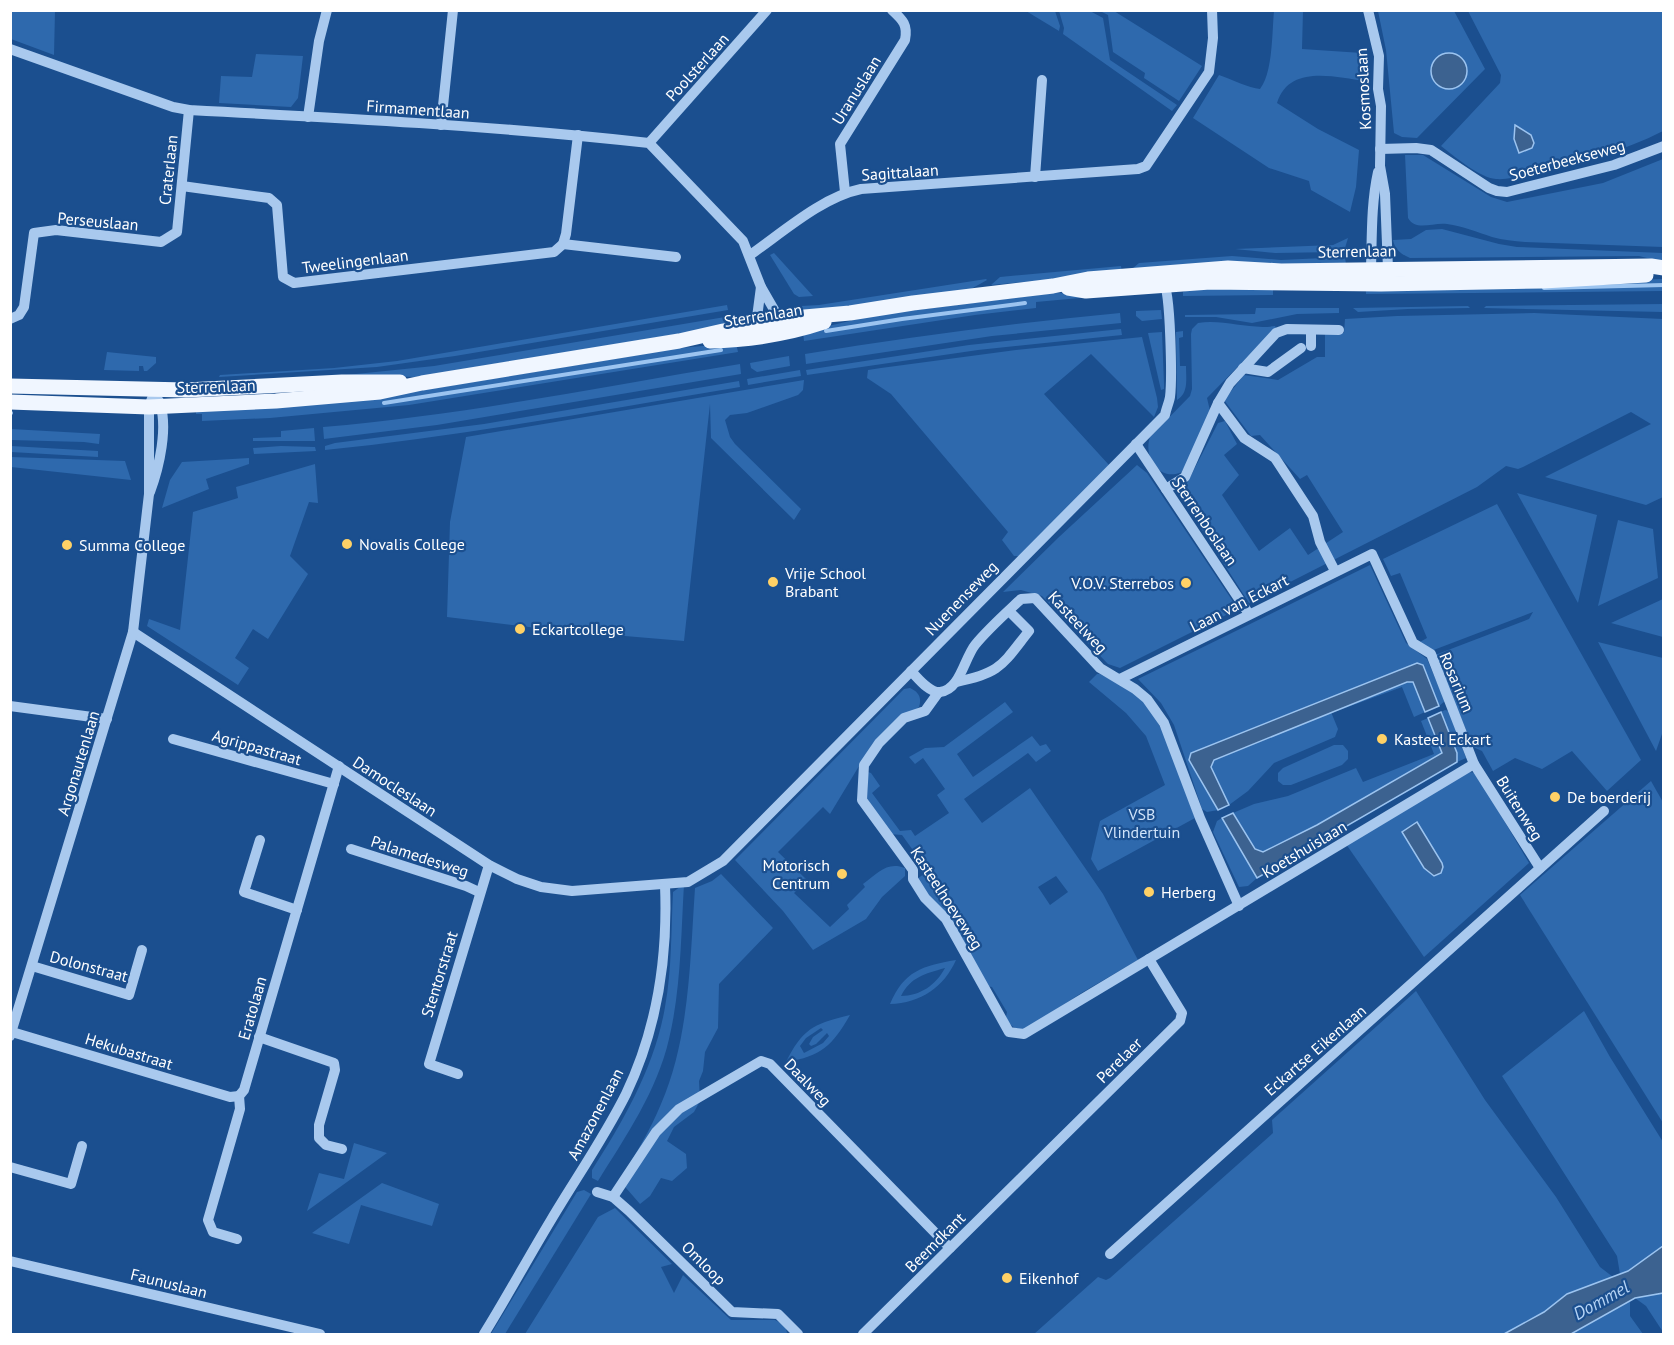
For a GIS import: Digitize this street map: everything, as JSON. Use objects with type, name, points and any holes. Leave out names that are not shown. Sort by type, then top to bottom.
[{"type":"main road","name":"Sterrenlaan","points":[[10,402],[155,406],[330,397],[380,392],[422,383],[679,341],[780,320],[1053,286],[1086,291],[1228,268],[1281,271],[1640,266],[1664,268]]},
{"type":"main road","name":"Sterrenlaan","points":[[1161,279],[1382,284],[1543,281],[1664,274]]},
{"type":"main road","name":"Sterrenlaan","points":[[679,341],[725,340],[774,334],[803,328],[850,313]]},
{"type":"main road","name":"Sterrenlaan","points":[[10,386],[155,390],[223,389],[342,382],[422,383]]},
{"type":"street","points":[[308,117],[319,41],[327,10]]},
{"type":"street","points":[[441,125],[453,10]]},
{"type":"street","name":"Poolsterlaan","points":[[649,143],[767,10]]},
{"type":"street","name":"Uranuslaan","points":[[845,192],[840,144],[905,40],[907,31],[905,22],[892,10]]},
{"type":"street","name":"Sagittalaan","points":[[750,255],[845,192],[1138,169],[1146,166],[1209,72],[1213,38],[1212,10]]},
{"type":"street","name":"Kosmoslaan","points":[[1368,10],[1379,56],[1380,166],[1385,194],[1388,269],[1382,284]]},
{"type":"street","name":"Firmamentlaan","points":[[10,49],[173,107],[189,110],[441,125],[578,135],[649,143]]},
{"type":"street","points":[[1035,177],[1042,80]]},
{"type":"street","name":"Craterlaan","points":[[177,232],[189,110]]},
{"type":"street","points":[[563,244],[578,135]]},
{"type":"street","points":[[649,143],[743,242],[761,287],[780,320]]},
{"type":"street","name":"Soeterbeekseweg","points":[[1380,149],[1431,150],[1489,188],[1507,192],[1614,165],[1664,146]]},
{"type":"street","name":"Kosmoslaan","points":[[1371,269],[1373,194],[1380,166]]},
{"type":"street","name":"Tweelingenlaan","points":[[182,186],[269,198],[277,205],[283,277],[294,283],[554,252],[563,244],[676,257]]},
{"type":"street","name":"Perseuslaan","points":[[10,319],[19,315],[24,306],[34,233],[56,230],[161,242],[177,232]]},
{"type":"street","points":[[1371,269],[1382,284]]},
{"type":"street","name":"Nuenenseweg","points":[[665,885],[688,882],[723,861],[1165,415],[1170,396],[1169,337],[1161,279]]},
{"type":"street","points":[[756,325],[761,287]]},
{"type":"street","points":[[1166,489],[1185,477],[1218,403],[1230,383],[1276,333],[1287,329],[1339,330]]},
{"type":"street","points":[[1243,368],[1268,372],[1306,347],[1311,330]]},
{"type":"street","name":"Argonautenlaan","points":[[11,1034],[133,632],[149,494],[157,473],[161,448],[155,390]]},
{"type":"street","points":[[1218,403],[1244,438],[1275,458],[1313,516],[1320,542],[1335,571]]},
{"type":"street","name":"Sterrenboslaan","points":[[1136,444],[1249,614]]},
{"type":"street","name":"Laan van Eckart","points":[[1120,679],[1372,554]]},
{"type":"street","name":"Rosarium","points":[[1372,554],[1413,643],[1431,654],[1474,764]]},
{"type":"street","name":"Kasteelweg","points":[[956,682],[974,646],[1021,599],[1035,598],[1100,668],[1120,679],[1147,699],[1164,723],[1200,818],[1239,906]]},
{"type":"street","points":[[911,670],[930,690],[938,693],[948,690],[956,682],[990,674],[1001,666],[1029,631],[1009,611]]},
{"type":"street","name":"Damocleslaan","points":[[133,632],[489,865],[517,879],[541,887],[572,891],[665,885]]},
{"type":"street","name":"Kasteelhoeveweg","points":[[938,693],[925,711],[904,718],[879,743],[864,765],[862,800],[913,870],[913,879],[925,898],[946,919],[1009,1032],[1024,1034],[1149,959]]},
{"type":"street","points":[[10,706],[107,719]]},
{"type":"street","name":"Agrippastraat","points":[[173,739],[334,784]]},
{"type":"street","name":"Buitenweg","points":[[1474,764],[1540,868]]},
{"type":"street","name":"Koetshuislaan","points":[[1149,959],[1474,764]]},
{"type":"street","name":"Eratolaan","points":[[237,1239],[213,1232],[208,1220],[240,1109],[238,1096],[244,1090],[339,766]]},
{"type":"street","name":"Eckartse Eikenlaan","points":[[1110,1254],[1604,811]]},
{"type":"street","points":[[260,840],[244,892],[297,910]]},
{"type":"street","name":"Palamedesweg","points":[[351,849],[479,892]]},
{"type":"street","name":"Stentorstraat","points":[[458,1074],[429,1064],[489,865]]},
{"type":"street","name":"Amazonenlaan","points":[[484,1335],[551,1220],[589,1161],[626,1094],[651,1028],[662,976],[667,920],[665,885]]},
{"type":"street","name":"Dolonstraat","points":[[32,966],[129,995],[142,950]]},
{"type":"street","name":"Perelaer","points":[[1028,1172],[1180,1021],[1182,1013],[1149,959]]},
{"type":"street","name":"Hekubastraat","points":[[11,1034],[230,1097],[238,1096]]},
{"type":"street","points":[[259,1038],[334,1063],[335,1070],[319,1125],[319,1138],[326,1145],[342,1149]]},
{"type":"street","name":"Daalweg","points":[[613,1197],[656,1132],[679,1109],[761,1061],[770,1064],[950,1248]]},
{"type":"street","points":[[10,1167],[71,1184],[82,1146]]},
{"type":"street","name":"Beemdkant","points":[[863,1335],[1028,1172]]},
{"type":"street","name":"Omloop","points":[[597,1192],[613,1197],[732,1312],[778,1314],[798,1335]]},
{"type":"street","name":"Faunuslaan","points":[[10,1261],[320,1335]]},
{"type":"green space","points":[[10,11],[55,11],[54,55],[11,39]]},
{"type":"green space","points":[[1026,11],[1055,11],[1060,26],[1059,31]]},
{"type":"green space","points":[[1059,11],[1090,11],[1103,18],[1110,60],[1177,105],[1172,111],[1063,34],[1064,28]]},
{"type":"green space","points":[[1100,11],[1114,11],[1202,66],[1179,101],[1144,78],[1145,73],[1113,52],[1108,15]]},
{"type":"green space","points":[[1274,11],[1303,11],[1302,49],[1362,53],[1365,81],[1327,76],[1302,78],[1283,91],[1277,103],[1318,129],[1359,150],[1356,187],[1350,212],[1311,190],[1309,181],[1269,168],[1193,118],[1219,75],[1260,89],[1270,63]]},
{"type":"green space","points":[[1378,11],[1454,11],[1485,69],[1417,138],[1402,137],[1394,133],[1386,50]],"holes":[[[1455,54],[1463,60],[1466,75],[1458,86],[1444,88],[1436,83],[1433,63],[1440,55]]]},
{"type":"green space","points":[[1468,11],[1663,11],[1663,131],[1602,156],[1516,177],[1496,179],[1475,171],[1441,146],[1500,83],[1501,75]]},
{"type":"green space","points":[[256,54],[303,56],[298,98],[291,107],[219,103],[221,76],[252,77]]},
{"type":"green space","points":[[1405,155],[1423,155],[1491,197],[1507,202],[1603,183],[1663,159],[1663,247],[1525,242],[1496,238],[1453,225],[1416,225],[1408,218]]},
{"type":"green space","points":[[1442,229],[1517,247],[1663,253],[1663,262],[1639,256],[1410,258],[1399,251],[1393,240],[1411,239],[1426,230]]},
{"type":"green space","points":[[1348,238],[1345,248],[1336,252],[1275,253],[1235,249],[1333,245]]},
{"type":"green space","points":[[774,253],[813,296],[799,297],[794,294],[770,255]]},
{"type":"green space","points":[[1232,256],[1281,260],[1345,257],[1346,264],[1132,269],[1139,263]]},
{"type":"green space","points":[[1121,266],[1122,273],[991,285],[1000,277]]},
{"type":"green space","points":[[986,279],[971,289],[801,314],[801,306]]},
{"type":"green space","points":[[1664,279],[1663,291],[1366,294],[1366,288]]},
{"type":"green space","points":[[1190,289],[1273,289],[1273,295],[1183,296],[1183,292]]},
{"type":"green space","points":[[1055,293],[1123,294],[1036,302],[1036,308],[804,341],[803,332],[875,315]]},
{"type":"green space","points":[[1664,304],[1663,312],[1484,308],[1486,306]]},
{"type":"green space","points":[[727,305],[728,310],[455,356],[377,367],[219,377],[220,375],[334,368],[397,361]]},
{"type":"green space","points":[[1468,306],[1470,308],[1358,312],[1353,308]]},
{"type":"green space","points":[[1256,308],[1339,308],[1339,313],[1297,314],[1252,323],[1216,317],[1185,317],[1185,315],[1255,314]]},
{"type":"green space","points":[[1161,310],[1162,319],[1142,321],[1136,316],[1136,311]]},
{"type":"green space","points":[[1120,313],[1121,323],[992,336],[806,364],[805,354],[962,331]]},
{"type":"green space","points":[[1534,313],[1663,319],[1663,497],[1646,505],[1545,477],[1651,424],[1631,412],[1523,467],[1518,469],[1506,466],[1477,487],[1249,603],[1183,500],[1182,493],[1218,423],[1225,421],[1237,444],[1224,455],[1239,475],[1222,495],[1259,551],[1290,528],[1308,555],[1343,532],[1307,475],[1300,479],[1260,435],[1251,436],[1224,400],[1244,375],[1278,380],[1317,357],[1325,357],[1325,333],[1344,333],[1345,319]]},
{"type":"green space","points":[[731,316],[733,325],[415,377],[346,375],[434,366]]},
{"type":"green space","points":[[1217,322],[1256,327],[1275,326],[1276,328],[1207,398],[1211,415],[1182,472],[1166,474],[1160,471],[1151,460],[1148,445],[1150,437],[1190,396],[1192,389],[1191,334],[1192,329],[1198,323]]},
{"type":"green space","points":[[1121,329],[1122,335],[978,350],[807,375],[806,370],[969,345]]},
{"type":"green space","points":[[1183,331],[1183,337],[1179,338],[1180,366],[1186,366],[1186,385],[1181,397],[1177,400],[1176,332]]},
{"type":"green space","points":[[1162,332],[1164,389],[1161,390],[1148,333]]},
{"type":"green space","points":[[1142,337],[1157,398],[1158,407],[1154,417],[1091,354],[1044,394],[1109,465],[1019,556],[1014,556],[1002,540],[1008,532],[891,394],[867,378],[868,370],[881,368],[1016,350]]},
{"type":"green space","points":[[736,343],[738,352],[409,405],[270,418],[202,421],[202,414],[196,414],[196,410],[436,388],[680,348]]},
{"type":"green space","points":[[107,352],[156,357],[156,363],[147,371],[144,371],[143,366],[139,366],[139,371],[104,370]]},
{"type":"green space","points":[[789,356],[790,366],[757,372],[751,368],[750,363]]},
{"type":"green space","points":[[740,364],[741,374],[437,425],[324,439],[323,427],[480,408]]},
{"type":"green space","points":[[800,370],[801,376],[748,385],[747,379]]},
{"type":"green space","points":[[804,380],[803,390],[798,395],[747,413],[730,415],[725,420],[730,437],[735,444],[801,509],[794,520],[711,438],[710,404],[684,641],[554,630],[447,617],[450,522],[466,437]]},
{"type":"green space","points":[[739,381],[740,387],[585,413],[481,430],[325,450],[325,446],[335,443],[484,424]]},
{"type":"green space","points":[[314,428],[315,441],[253,441],[253,438],[281,437],[281,431]]},
{"type":"green space","points":[[11,429],[100,434],[99,444],[11,440]]},
{"type":"green space","points":[[11,446],[98,451],[98,457],[11,452]]},
{"type":"green space","points":[[315,447],[316,451],[254,454],[253,448]]},
{"type":"green space","points":[[11,457],[125,461],[131,480],[11,467]]},
{"type":"green space","points":[[249,458],[249,464],[206,479],[209,489],[162,508],[170,480],[182,462]]},
{"type":"green space","points":[[315,464],[318,503],[309,502],[290,556],[308,574],[268,639],[253,629],[235,658],[249,668],[238,685],[147,626],[149,619],[180,630],[193,512],[238,498],[236,487]]},
{"type":"green space","points":[[1137,465],[1147,473],[1238,609],[1120,668],[1108,664],[1042,596],[1021,590],[1003,592]]},
{"type":"green space","points":[[1517,493],[1597,515],[1578,603]]},
{"type":"green space","points":[[1497,504],[1641,760],[1607,791],[1572,751],[1542,769],[1515,758],[1493,771],[1482,751],[1473,747],[1435,655],[1529,619],[1533,612],[1431,651],[1418,643],[1427,638],[1400,573],[1391,576],[1383,559]]},
{"type":"green space","points":[[1618,520],[1653,529],[1658,578],[1598,606]]},
{"type":"green space","points":[[1370,565],[1406,643],[1427,659],[1445,701],[1439,706],[1423,665],[1189,760],[1218,810],[1207,812],[1202,809],[1174,725],[1161,703],[1138,679]]},
{"type":"green space","points":[[1663,599],[1663,637],[1611,623]]},
{"type":"green space","points":[[1598,642],[1663,658],[1663,731],[1656,751]]},
{"type":"green space","name":"VSB Vlindertuin","points":[[1097,674],[1123,686],[1144,702],[1152,713],[1173,757],[1195,818],[1098,871],[1091,859],[1100,821],[1165,785],[1146,736],[1126,713],[1089,682]]},
{"type":"green space","points":[[1407,682],[1413,682],[1425,712],[1414,717],[1402,687],[1337,711]]},
{"type":"green space","points":[[910,688],[919,696],[919,707],[873,743],[830,814],[823,807],[778,852],[807,880],[794,893],[830,927],[849,909],[847,905],[865,887],[863,884],[878,872],[893,866],[905,868],[905,876],[882,897],[866,919],[813,950],[783,911],[735,860],[904,689]]},
{"type":"green space","points":[[1005,702],[1013,712],[957,754],[973,777],[1032,736],[1040,746],[1046,744],[1051,751],[1036,762],[1028,753],[964,799],[982,823],[1030,788],[1103,894],[1138,960],[1024,1030],[1015,1028],[1009,1023],[1006,1017],[1007,1012],[992,987],[987,986],[917,879],[928,871],[902,835],[889,834],[867,798],[868,772],[880,786],[872,793],[900,831],[911,830],[915,836],[949,813],[937,795],[945,789],[923,758],[915,764],[909,757],[925,748],[944,747]],"holes":[[[1056,876],[1068,892],[1050,905],[1038,887]]]},
{"type":"green space","points":[[1449,711],[1466,758],[1457,762],[1457,752],[1441,712]]},
{"type":"green space","points":[[1331,712],[1338,729],[1335,737],[1274,763],[1248,791],[1229,805],[1211,767],[1214,760]]},
{"type":"green space","points":[[1428,718],[1442,753],[1317,825],[1263,852],[1255,849],[1233,813],[1254,804],[1288,796],[1356,768],[1363,782],[1434,754],[1421,721]]},
{"type":"green space","points":[[1334,745],[1343,745],[1348,751],[1348,759],[1342,765],[1291,785],[1283,785],[1278,781],[1278,773],[1283,768]]},
{"type":"green space","points":[[1469,772],[1476,773],[1529,863],[1424,957],[1346,844]]},
{"type":"green space","points":[[1651,781],[1664,804],[1663,1123],[1520,895]]},
{"type":"green space","points":[[1222,818],[1257,878],[1248,886],[1239,887],[1213,832],[1217,821]]},
{"type":"green space","points":[[721,874],[773,928],[719,984],[718,1028],[705,1052],[703,1071],[699,1081],[700,1101],[694,1112],[674,1127],[667,1141],[686,1154],[687,1168],[672,1181],[661,1178],[650,1196],[640,1204],[620,1181],[657,1114],[678,1052],[690,970],[695,888],[712,881]]},
{"type":"green space","points":[[684,884],[676,1001],[664,1058],[640,1113],[598,1181],[592,1178],[592,1170],[637,1092],[654,1050],[665,1007],[669,978],[673,892]]},
{"type":"green space","points":[[956,960],[938,986],[921,997],[890,1004],[901,984],[908,977],[924,968]],"holes":[[[945,968],[921,992],[901,996],[909,984],[919,977]]]},
{"type":"green space","points":[[1416,991],[1485,1100],[1556,1197],[1600,1267],[1613,1277],[1567,1294],[1544,1312],[1504,1334],[1034,1334],[1098,1277],[1106,1280],[1110,1278],[1273,1133],[1272,1120]]},
{"type":"green space","points":[[1584,1011],[1663,1142],[1663,1246],[1628,1271],[1620,1274],[1617,1256],[1502,1076]]},
{"type":"green space","points":[[850,1015],[825,1048],[798,1060],[786,1062],[798,1042],[811,1029]],"holes":[[[821,1028],[823,1030],[813,1037],[809,1044],[811,1046],[816,1044],[827,1033],[829,1036],[823,1043],[804,1053],[800,1046],[806,1038]]]},
{"type":"green space","points":[[354,1143],[387,1153],[307,1211],[319,1173],[344,1179]]},
{"type":"green space","points":[[382,1183],[439,1204],[432,1226],[361,1205],[349,1244],[312,1233]]},
{"type":"green space","points":[[584,1190],[591,1194],[505,1334],[491,1334],[577,1192]]},
{"type":"green space","points":[[615,1208],[672,1264],[661,1267],[674,1293],[683,1275],[731,1320],[775,1320],[785,1325],[787,1333],[525,1334],[598,1217]]},
{"type":"green space","points":[[1663,1293],[1663,1332],[1646,1306],[1635,1298]]},
{"type":"green space","points":[[1630,1301],[1630,1316],[1643,1334],[1571,1334]]},
{"type":"water","points":[[1449,53],[1462,58],[1467,71],[1462,84],[1449,89],[1436,84],[1431,71],[1436,58]]},
{"type":"water","points":[[1515,125],[1531,135],[1534,143],[1532,148],[1519,153],[1514,139]]},
{"type":"water","points":[[1417,663],[1423,665],[1439,706],[1425,712],[1413,682],[1407,682],[1214,760],[1211,767],[1229,805],[1218,810],[1189,760],[1191,753]]},
{"type":"water","points":[[1441,712],[1457,753],[1457,762],[1257,878],[1222,818],[1233,813],[1255,849],[1263,852],[1317,825],[1442,753],[1428,718]]},
{"type":"water","points":[[1417,822],[1442,863],[1441,873],[1434,876],[1424,868],[1402,832]]},
{"type":"water","name":"Dommel","points":[[1663,1246],[1663,1293],[1635,1298],[1571,1334],[1504,1334],[1544,1312],[1567,1294],[1628,1271]]},
{"type":"waterway","points":[[1544,288],[1664,285]]},
{"type":"waterway","points":[[826,331],[1025,303]]},
{"type":"waterway","points":[[384,403],[721,350]]},
{"type":"place","name":"Novalis College","points":[[347,544]]},
{"type":"place","name":"Summa College","points":[[67,545]]},
{"type":"place","name":"Vrije School Brabant","points":[[773,582]]},
{"type":"place","name":"V.O.V. Sterrebos","points":[[1186,583]]},
{"type":"place","name":"Eckartcollege","points":[[520,629]]},
{"type":"place","name":"Kasteel Eckart","points":[[1382,739]]},
{"type":"place","name":"De boerderij","points":[[1555,797]]},
{"type":"place","name":"Motorisch Centrum","points":[[842,874]]},
{"type":"place","name":"Herberg","points":[[1149,892]]},
{"type":"place","name":"Eikenhof","points":[[1007,1278]]}]
